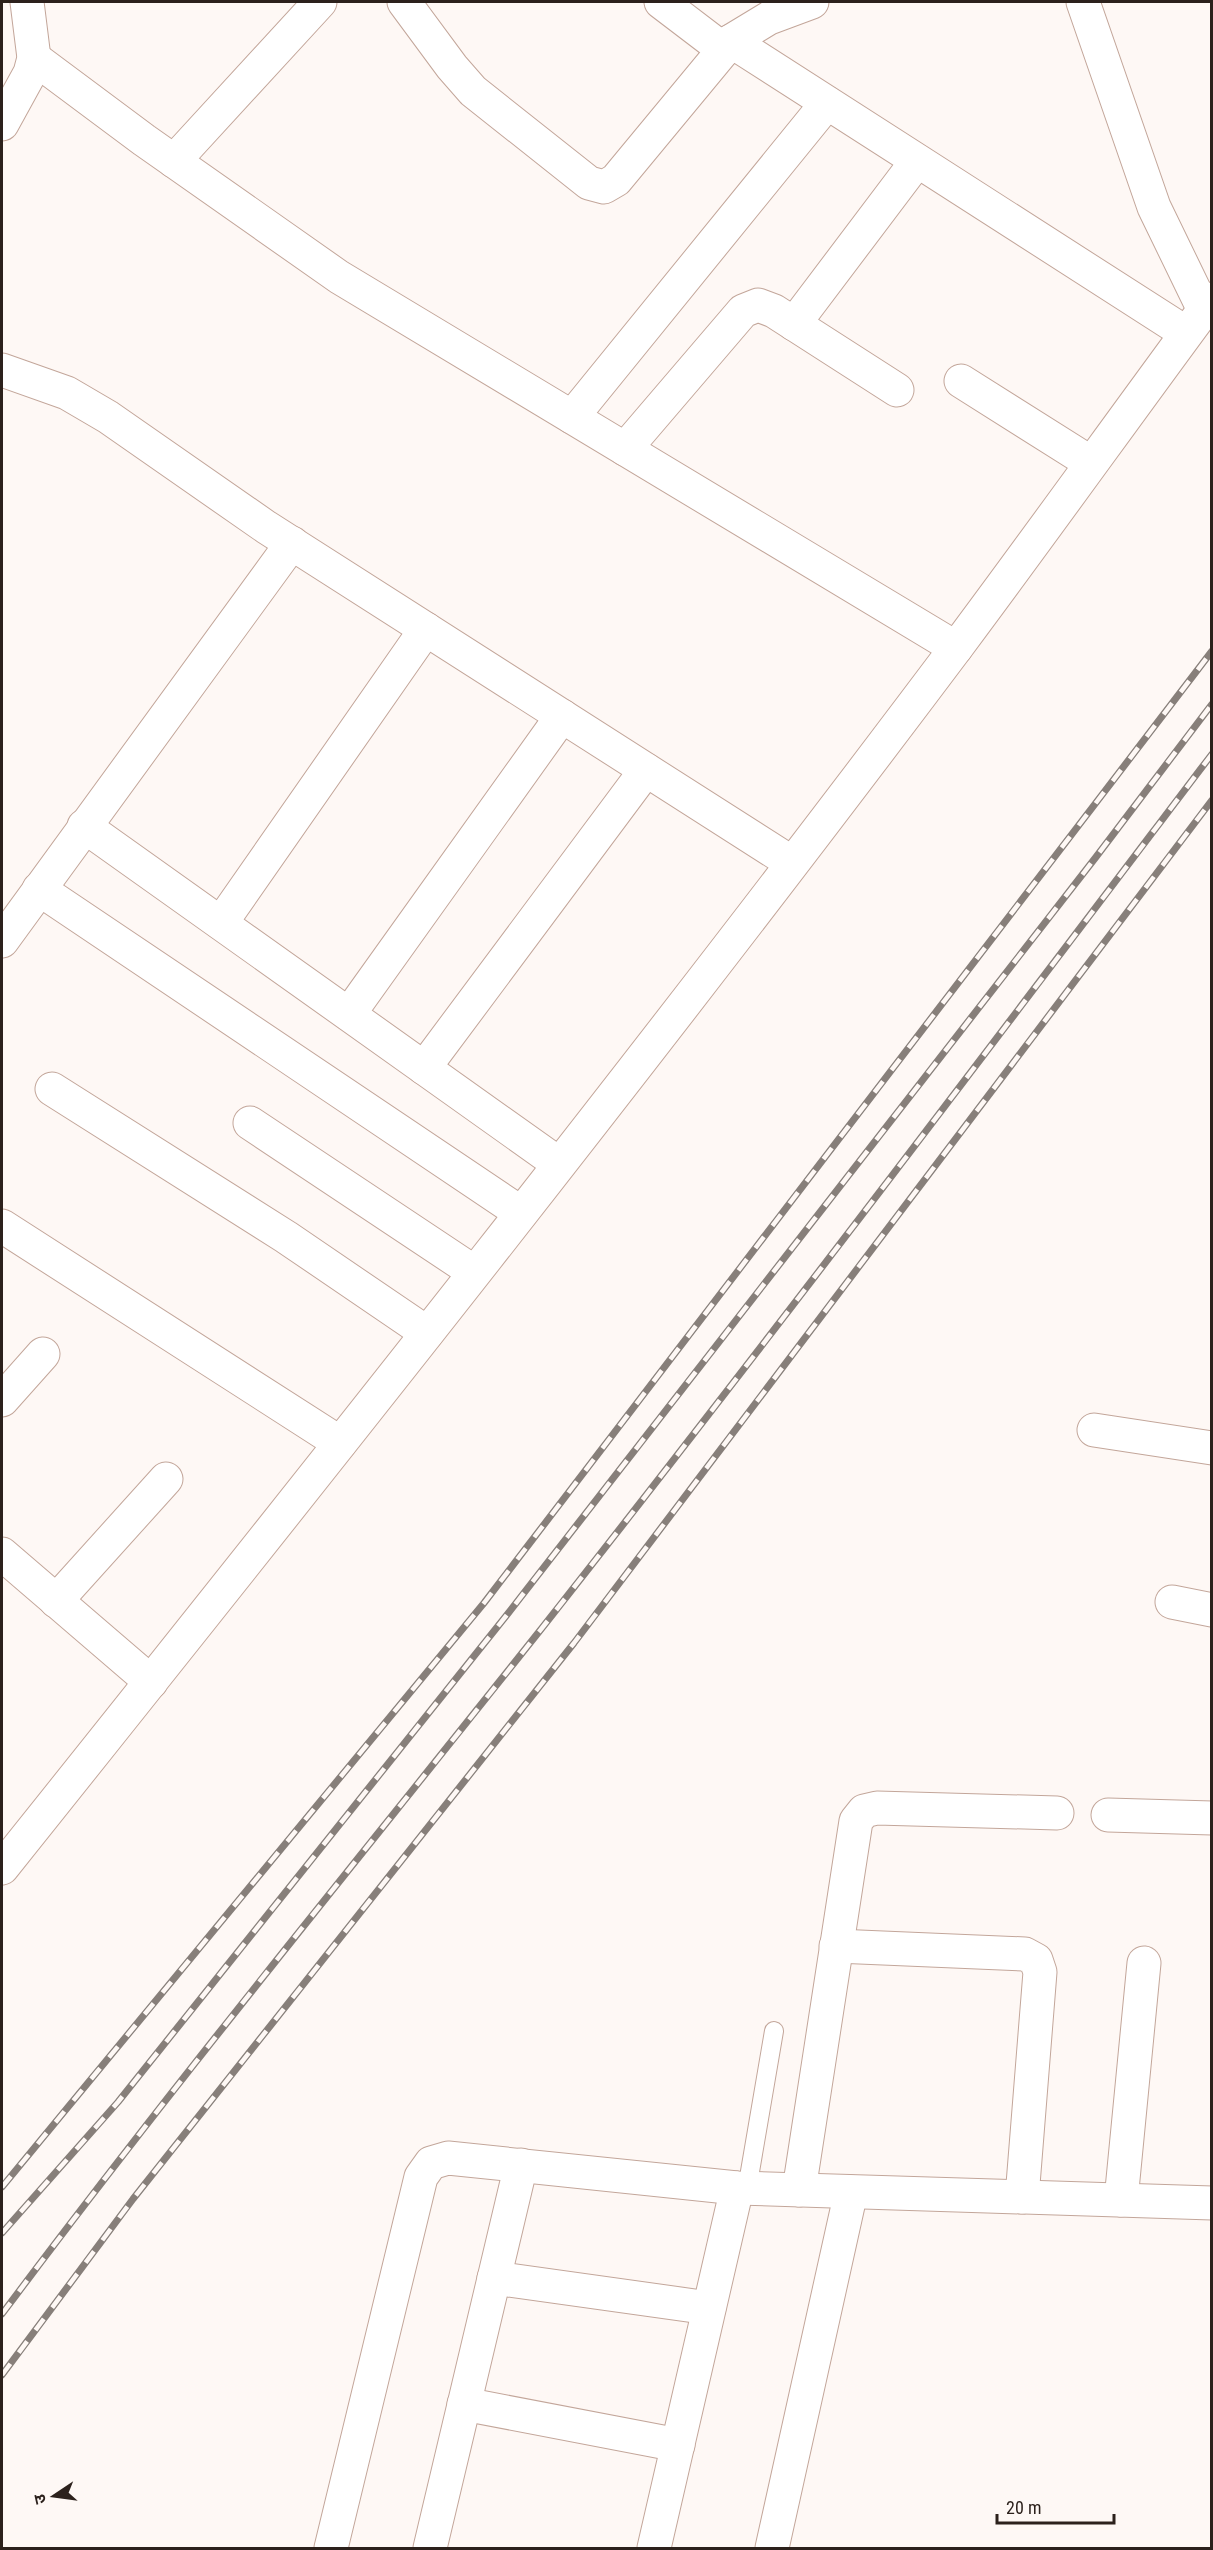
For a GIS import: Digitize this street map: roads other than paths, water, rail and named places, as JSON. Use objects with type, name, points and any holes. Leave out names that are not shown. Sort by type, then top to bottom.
[{"type":"street","points":[[2,124],[30,73],[34,58],[27,2]]},
{"type":"street","points":[[174,161],[320,2]]},
{"type":"street","points":[[404,2],[452,67],[473,91],[589,183],[604,187],[616,180],[727,46],[769,18],[812,2]]},
{"type":"street","points":[[661,2],[727,46],[827,103],[917,161],[1200,314]]},
{"type":"street","points":[[1083,2],[1155,207],[1200,314]]},
{"type":"street","points":[[34,58],[174,161],[339,277],[956,648]]},
{"type":"street","points":[[572,417],[827,103]]},
{"type":"street","points":[[794,324],[917,161]]},
{"type":"street","points":[[625,449],[743,311],[758,305],[774,311],[897,390]]},
{"type":"street","points":[[8,1846],[151,1682],[559,1164],[956,648],[1200,314]]},
{"type":"street","points":[[2,370],[67,393],[108,417],[292,543],[792,863]]},
{"type":"street","points":[[962,381],[1091,463]]},
{"type":"street","points":[[2,941],[292,543]]},
{"type":"street","points":[[221,923],[426,629]]},
{"type":"street","points":[[349,1014],[562,716]]},
{"type":"street","points":[[424,1068],[646,770]]},
{"type":"street","points":[[84,826],[559,1164]]},
{"type":"street","points":[[39,889],[521,1212]]},
{"type":"street","points":[[52,1089],[286,1237],[427,1333]]},
{"type":"street","points":[[250,1123],[474,1272]]},
{"type":"street","points":[[2,1226],[340,1443]]},
{"type":"street","points":[[2,1400],[43,1354]]},
{"type":"street","points":[[1094,1430],[1212,1448]]},
{"type":"street","points":[[56,1601],[166,1479]]},
{"type":"street","points":[[2,1554],[151,1682]]},
{"type":"street","points":[[1172,1602],[1212,1610]]},
{"type":"street","points":[[799,2190],[856,1821],[864,1811],[877,1809],[1057,1813]]},
{"type":"street","points":[[1108,1815],[1212,1818]]},
{"type":"street","points":[[836,1946],[1025,1954],[1036,1960],[1040,1972],[1022,2197]]},
{"type":"street","points":[[1121,2200],[1144,1963]]},
{"type":"street","points":[[331,2548],[421,2177],[431,2163],[448,2158],[742,2188],[1212,2203]]},
{"type":"street","points":[[430,2548],[521,2165]]},
{"type":"street","points":[[654,2548],[709,2308],[742,2188]]},
{"type":"street","points":[[772,2548],[850,2192]]},
{"type":"street","points":[[494,2278],[709,2308]]},
{"type":"street","points":[[464,2404],[678,2445]]},
{"type":"lane","points":[[742,2188],[774,2031]]},
{"type":"railway","points":[[2,2187],[484,1603],[1212,651]]},
{"type":"railway","points":[[2,2233],[118,2102],[506,1616],[1096,857],[1212,704]]},
{"type":"railway","points":[[2,2314],[202,2055],[542,1628],[711,1411],[1212,754]]},
{"type":"railway","points":[[2,2375],[133,2199],[574,1643],[1212,800]]}]
